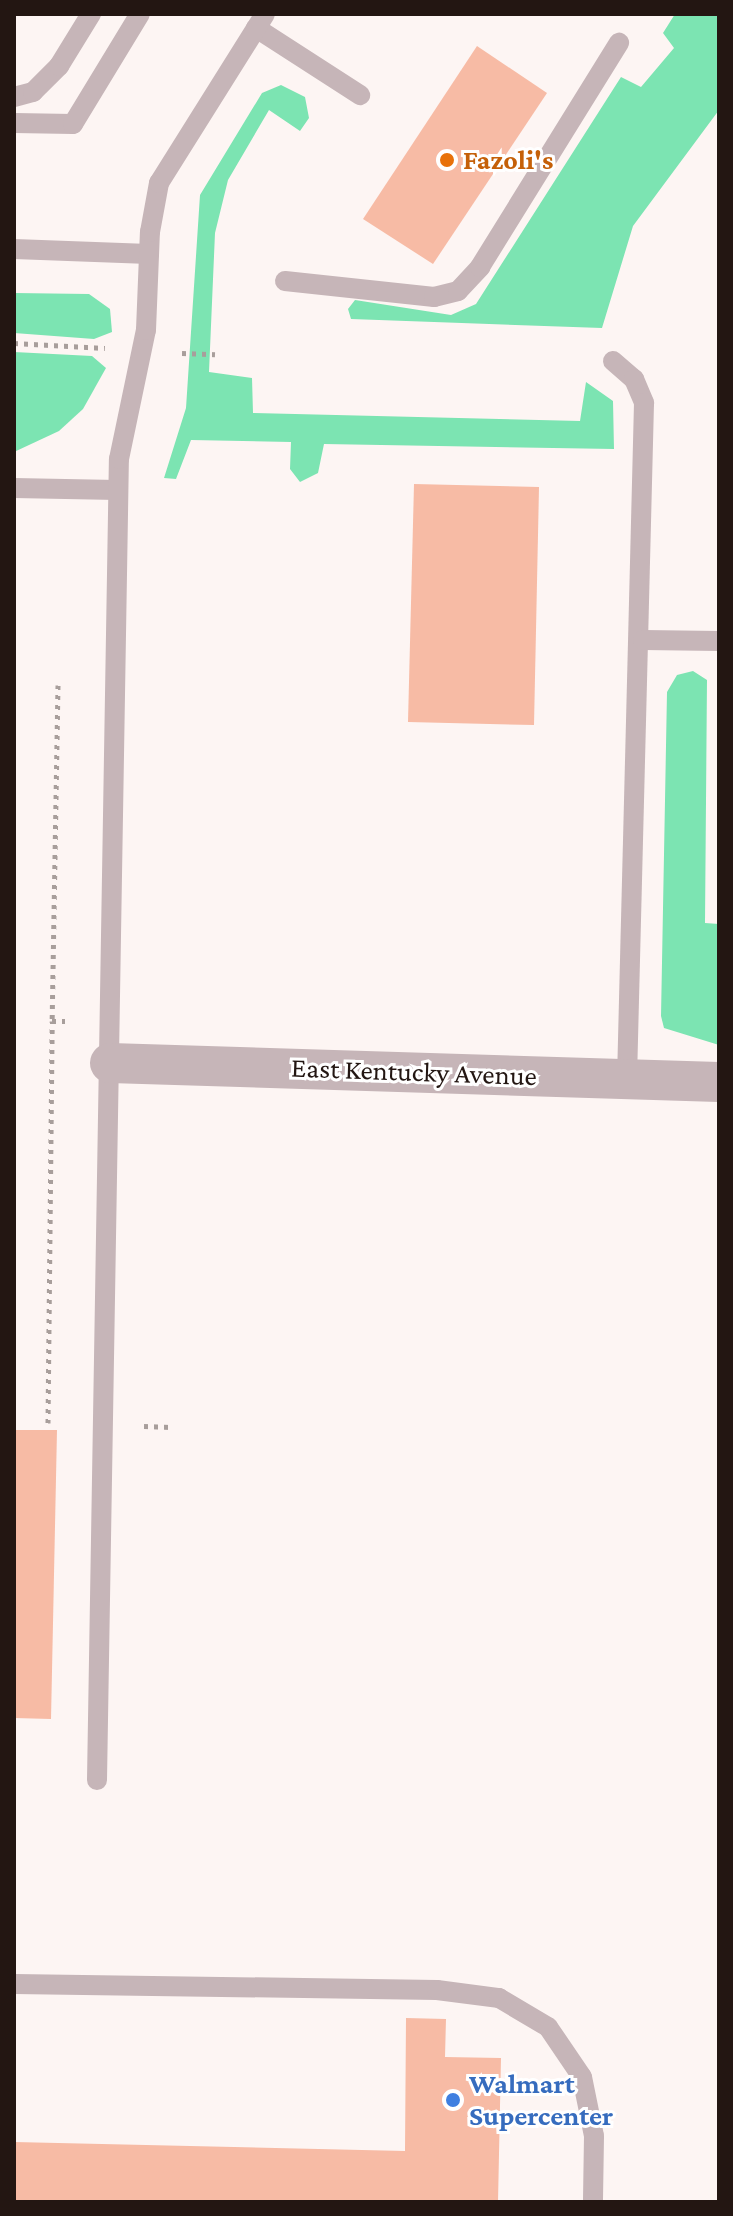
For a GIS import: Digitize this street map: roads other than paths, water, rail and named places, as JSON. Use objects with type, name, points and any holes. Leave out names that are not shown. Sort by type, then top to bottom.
[{"type":"street","name":"East Kentucky Avenue","points":[[110,1063],[719,1082]]},
{"type":"lane","points":[[14,97],[33,92],[59,66],[91,14]]},
{"type":"lane","points":[[14,123],[73,124],[140,14]]},
{"type":"lane","points":[[97,1780],[117,490],[146,330],[149,254],[159,183],[260,21],[360,95]]},
{"type":"lane","points":[[285,281],[434,297],[458,291],[480,267],[619,43]]},
{"type":"lane","points":[[14,249],[149,254]]},
{"type":"lane","points":[[613,361],[634,379],[644,403],[643,640],[627,1078]]},
{"type":"lane","points":[[14,488],[117,490]]},
{"type":"lane","points":[[643,640],[719,641]]},
{"type":"lane","points":[[14,1984],[437,1990],[499,1998],[548,2027],[582,2077],[594,2136],[593,2202]]},
{"type":"place","name":"Fazoli's","points":[[447,160]]},
{"type":"place","name":"Walmart Supercenter","points":[[453,2100]]}]
